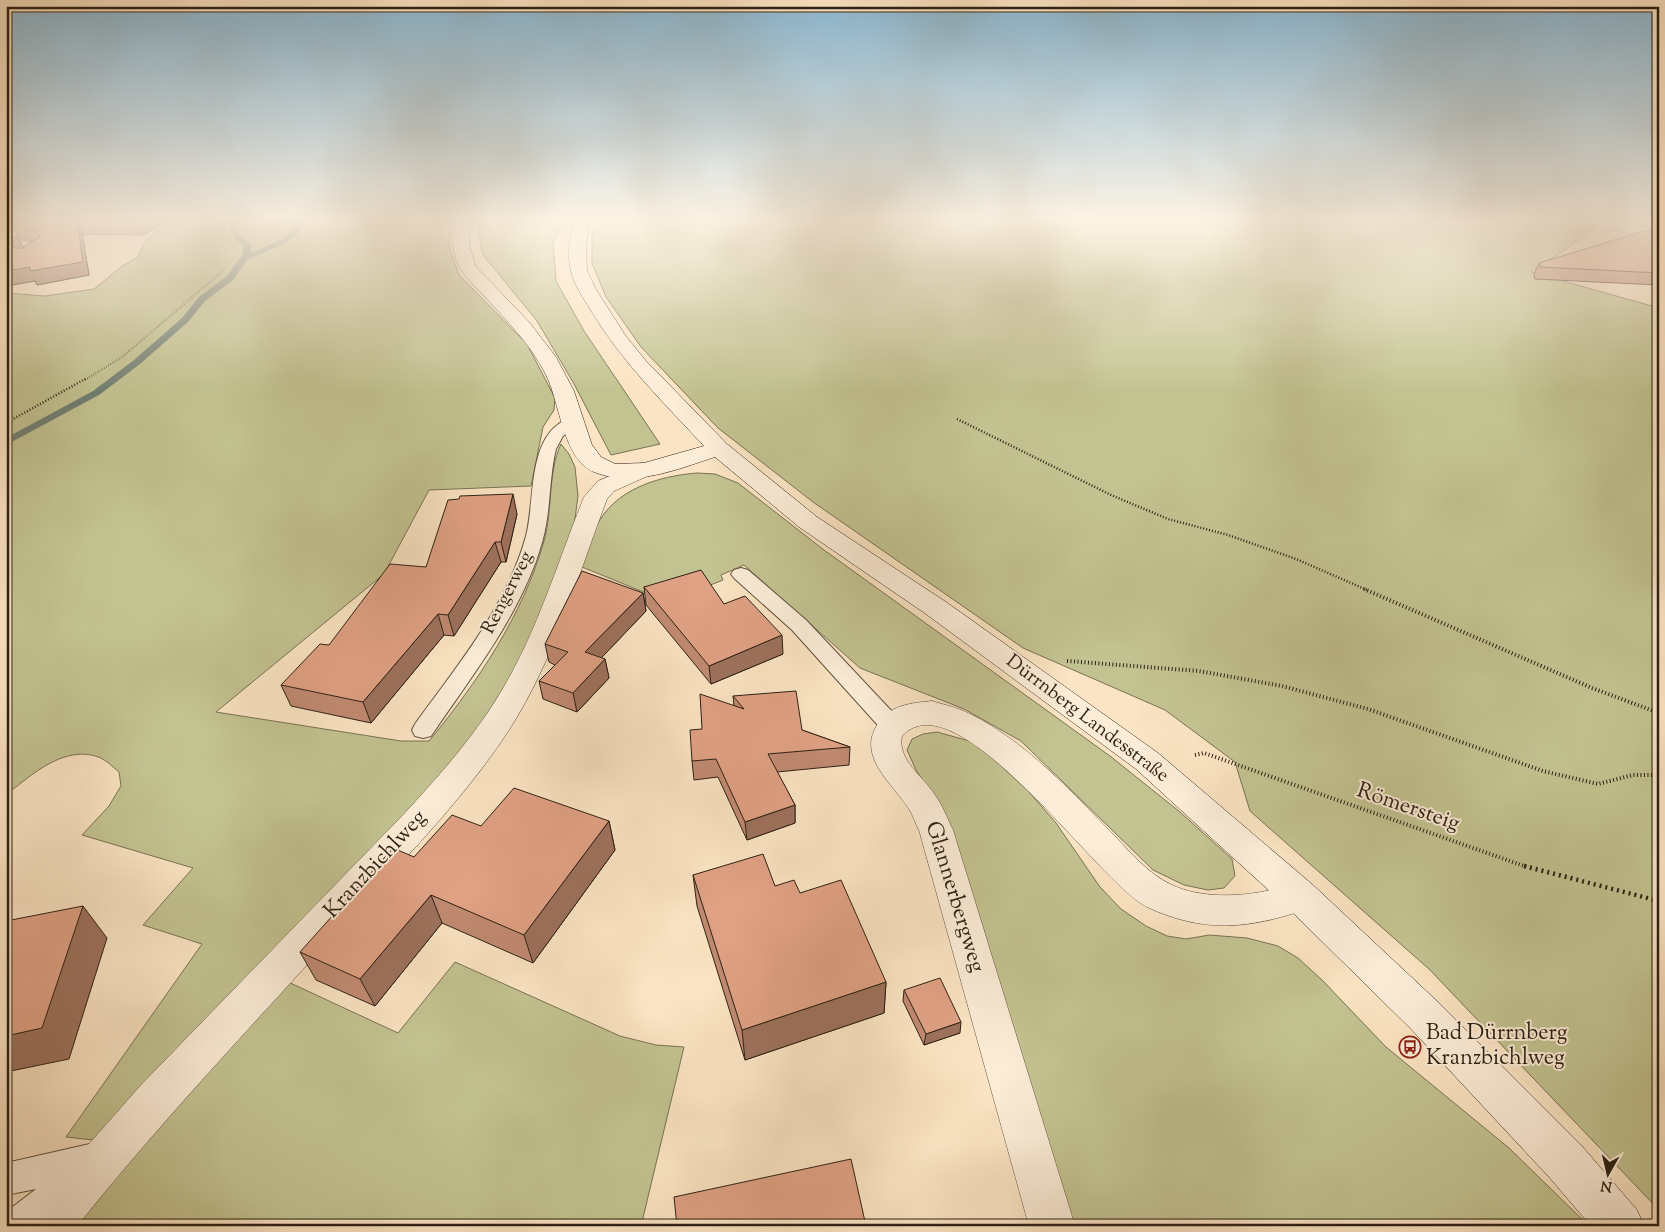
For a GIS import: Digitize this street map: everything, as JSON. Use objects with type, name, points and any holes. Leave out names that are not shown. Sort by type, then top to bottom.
[{"type":"street","points":[[475,276],[536,342],[563,390],[592,475],[593,506]]},
{"type":"street","name":"Dürrnberg Landesstraße","points":[[581,276],[588,291],[617,338],[639,365],[719,449],[808,522],[936,608],[1148,761],[1300,896],[1424,1015],[1565,1161],[1621,1226]]},
{"type":"street","points":[[587,458],[602,468],[642,470],[719,449]]},
{"type":"street","name":"Kranzbichlweg","points":[[47,1226],[107,1155],[413,826],[462,769],[490,732],[534,658],[564,585],[596,497],[606,486],[642,470]]},
{"type":"street","points":[[892,726],[898,719],[915,713],[932,713],[954,719],[976,730],[1014,759],[1052,792],[1129,874],[1158,895],[1187,905],[1216,910],[1245,911],[1274,906],[1300,896]]},
{"type":"street","name":"Glannerbergweg","points":[[892,726],[885,744],[890,762],[925,806],[936,830],[1052,1226]]},
{"type":"lane","name":"Rengerweg","points":[[423,730],[491,631],[519,580],[532,547],[538,521],[547,452],[556,433],[574,422]]},
{"type":"lane","points":[[741,574],[799,625],[892,726]]},
{"type":"lane","points":[[6,1179],[70,1166],[107,1155]]},
{"type":"lane","points":[[15,1226],[107,1155]]},
{"type":"path","points":[[6,423],[54,398],[122,357],[216,276]]},
{"type":"path","points":[[957,419],[1110,495],[1168,519],[1228,535],[1296,559],[1583,684],[1659,713]]},
{"type":"path","points":[[1004,657],[1126,664],[1199,671],[1282,686],[1368,709],[1543,771],[1598,784],[1633,775],[1659,775]]},
{"type":"path","name":"Römersteig","points":[[1148,761],[1204,753],[1538,871],[1659,901]]},
{"type":"green space","points":[[109,276],[460,276],[527,344],[555,398],[554,410],[543,427],[531,486],[429,490],[384,574],[216,712],[401,741],[429,741],[481,672],[511,622],[524,595],[535,568],[547,529],[554,467],[561,444],[569,454],[575,467],[578,496],[573,534],[544,611],[508,682],[451,770],[93,1140],[66,1137],[202,944],[143,925],[193,868],[82,835],[109,806],[121,786],[119,772],[108,763],[101,758],[88,754],[62,758],[50,763],[6,795],[6,293],[45,296],[94,289]]},
{"type":"green space","points":[[501,276],[556,276],[556,281],[584,331],[660,444],[611,455],[573,382],[537,321]]},
{"type":"green space","points":[[598,276],[1547,276],[1659,308],[1659,1210],[1429,969],[1250,811],[1235,762],[1165,710],[1023,648],[813,502],[718,428],[641,347],[606,297]]},
{"type":"green space","points":[[697,473],[715,474],[738,483],[824,550],[1110,756],[1180,812],[1232,859],[1235,876],[1224,888],[1208,890],[1184,885],[1153,870],[1021,741],[964,709],[860,668],[744,565],[721,575],[723,580],[663,600],[582,567],[596,527],[614,503],[626,494],[653,481]]},
{"type":"green space","points":[[937,732],[973,742],[999,764],[1029,792],[1056,823],[1100,887],[1121,909],[1146,926],[1167,936],[1186,939],[1209,935],[1247,938],[1278,946],[1298,958],[1323,981],[1386,1047],[1509,1148],[1589,1226],[1072,1226],[936,800],[916,770],[907,750],[912,739],[923,734]]},
{"type":"green space","points":[[455,962],[620,1036],[656,1045],[684,1047],[641,1226],[69,1226],[286,981],[398,1033]]},
{"type":"building","points":[[513,494],[501,542],[495,542],[448,615],[438,614],[363,702],[281,685],[320,644],[329,645],[390,564],[426,567],[448,500],[459,499],[460,496]]},
{"type":"building","points":[[701,570],[724,604],[745,596],[782,635],[709,666],[644,587]]},
{"type":"building","points":[[582,571],[643,593],[585,652],[605,659],[573,693],[539,681],[568,652],[545,644]]},
{"type":"building","points":[[796,691],[802,730],[850,747],[768,754],[795,805],[745,822],[716,759],[692,761],[690,730],[702,729],[700,694],[744,709],[733,696]]},
{"type":"building","points":[[514,788],[609,821],[524,935],[431,895],[360,979],[300,952],[393,848],[414,857],[452,815],[481,826]]},
{"type":"building","points":[[763,854],[775,886],[794,880],[800,893],[841,880],[886,982],[742,1030],[693,875]]},
{"type":"building","points":[[83,906],[42,1028],[6,1036],[6,921]]},
{"type":"building","points":[[940,978],[961,1022],[926,1034],[904,990]]},
{"type":"building","points":[[851,1159],[866,1226],[677,1226],[674,1197]]},
{"type":"waterway","points":[[6,442],[96,393],[137,362],[185,320],[202,299],[231,276]]},
{"type":"place","name":"Bad Dürrnberg Kranzbichlweg","points":[[1410,1047]]}]
